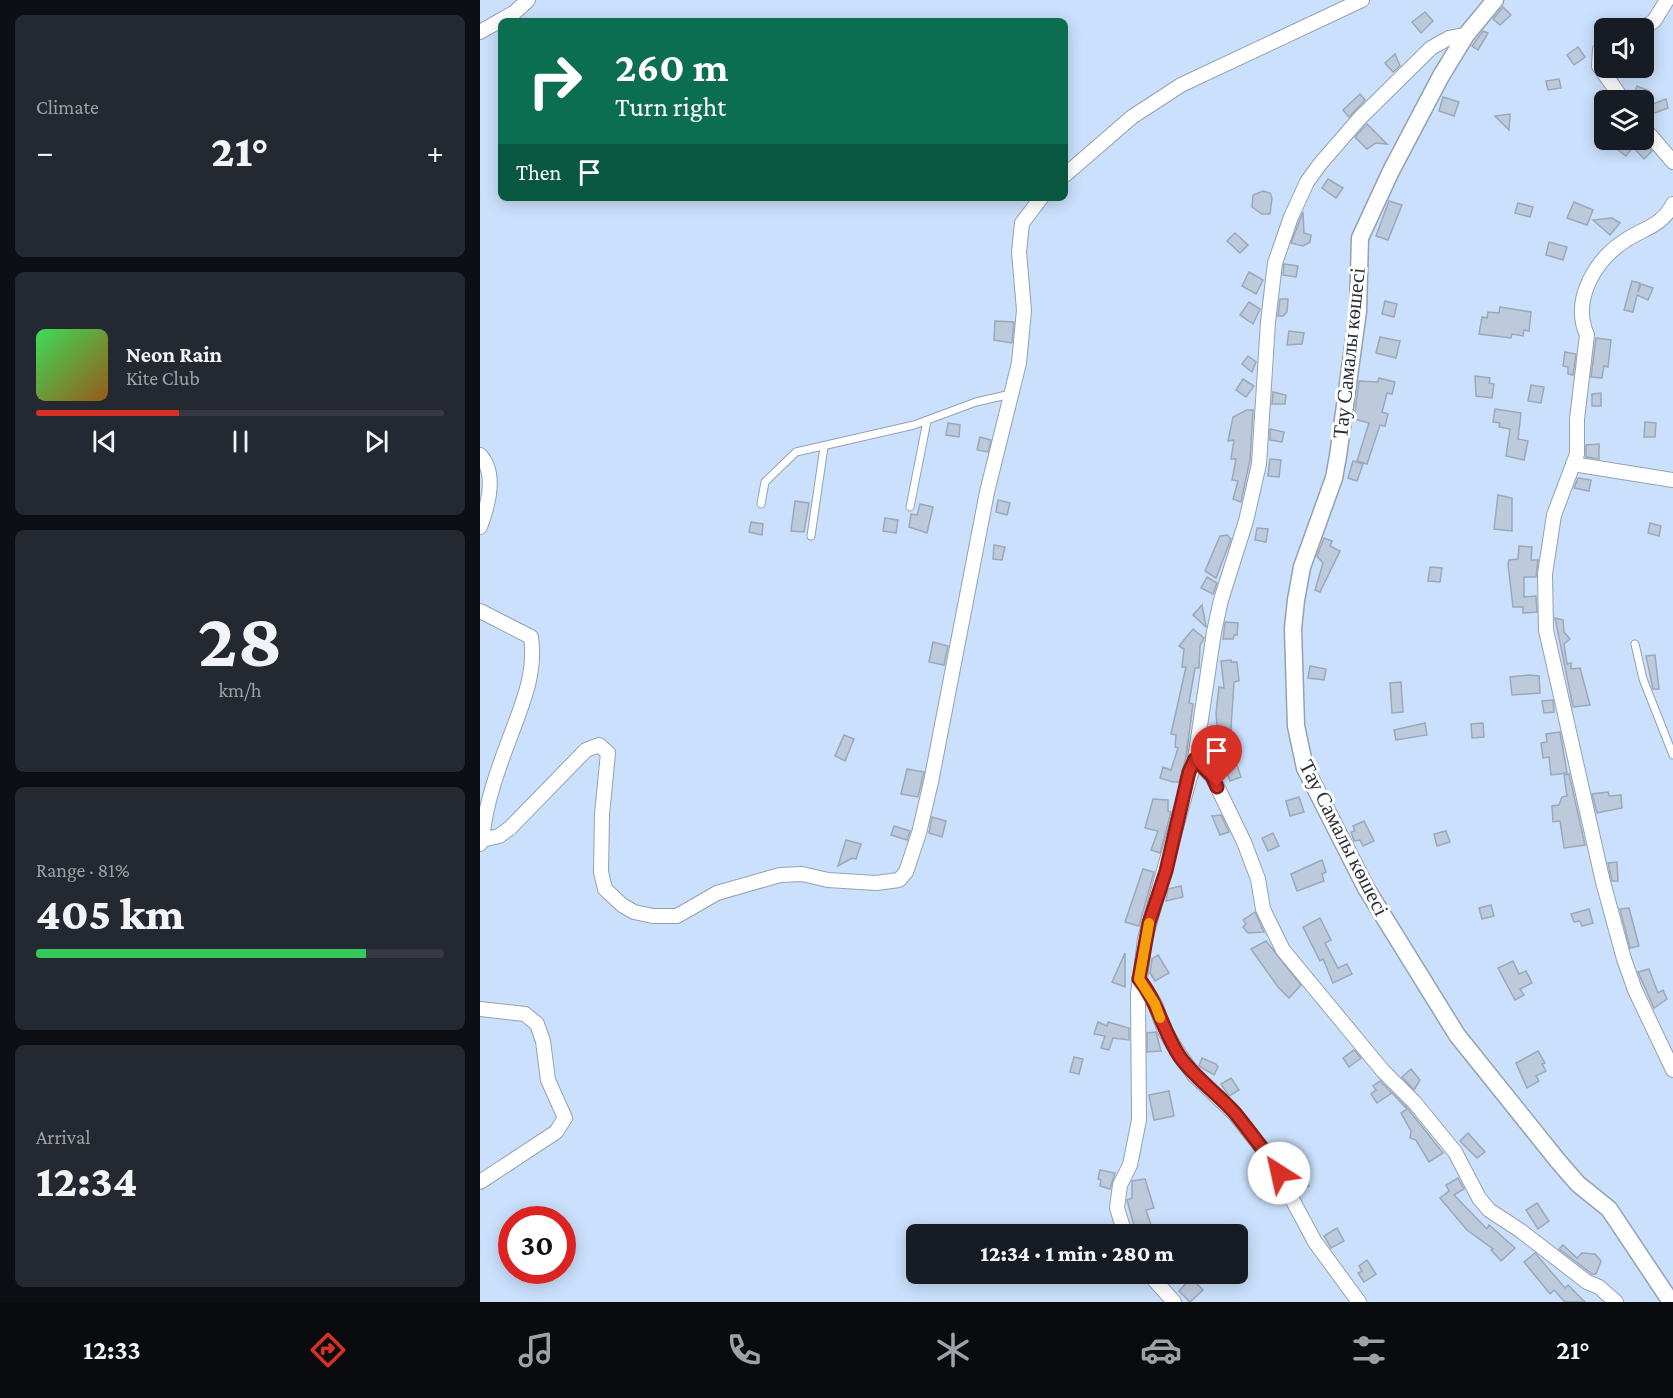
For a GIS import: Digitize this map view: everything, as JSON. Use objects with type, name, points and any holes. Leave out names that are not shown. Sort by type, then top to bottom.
[{"type":"street","points":[[504,18],[528,0]]},
{"type":"street","points":[[1068,172],[1132,117],[1181,85],[1362,0]]},
{"type":"street","name":"Тау Самалы көшесі","points":[[1495,0],[1466,34],[1415,123],[1360,238],[1357,322],[1336,467],[1302,567],[1296,600],[1293,629],[1296,726],[1305,768],[1366,888],[1457,1035],[1564,1169],[1578,1184],[1610,1209],[1671,1302]]},
{"type":"street","points":[[1654,21],[1668,0]]},
{"type":"street","points":[[480,32],[498,22]]},
{"type":"street","points":[[1122,1224],[1117,1208],[1120,1185],[1130,1165],[1139,1119],[1139,979],[1153,907],[1166,871],[1189,772],[1195,759],[1221,600],[1246,521],[1259,464],[1270,302],[1275,263],[1291,217],[1307,182],[1320,164],[1359,119],[1431,48],[1449,38],[1466,34]]},
{"type":"street","points":[[1654,140],[1673,162]]},
{"type":"street","points":[[481,842],[499,836],[510,828],[586,750],[599,745],[608,753],[602,814],[603,881],[612,897],[634,912],[653,916],[677,916],[717,893],[780,875],[802,874],[828,880],[876,884],[899,880],[906,872],[921,823],[987,492],[1019,363],[1023,328],[1019,239],[1022,223],[1039,201]]},
{"type":"street","points":[[1673,204],[1652,228],[1626,239],[1606,256],[1586,286],[1582,324],[1587,335],[1577,419],[1578,448],[1554,515],[1545,573],[1546,630],[1615,928],[1635,990],[1673,1070]]},
{"type":"street","points":[[480,455],[488,464],[490,479],[488,498],[480,526]]},
{"type":"street","points":[[1573,464],[1673,480]]},
{"type":"street","points":[[480,611],[531,637],[534,657],[528,687],[495,780],[481,842]]},
{"type":"street","points":[[1195,759],[1212,776],[1244,842],[1258,879],[1263,909],[1283,950],[1383,1071],[1415,1103],[1455,1152],[1479,1198],[1489,1210],[1521,1231],[1587,1282],[1599,1287],[1616,1302]]},
{"type":"street","points":[[1139,979],[1155,1004],[1165,1031],[1179,1054],[1194,1075],[1234,1113],[1270,1158],[1315,1242],[1359,1302]]},
{"type":"street","points":[[480,1009],[525,1014],[537,1024],[543,1041],[548,1080],[565,1118],[556,1132],[480,1182]]},
{"type":"street","points":[[1158,1284],[1174,1302]]},
{"type":"lane","points":[[761,504],[765,482],[778,471],[783,462],[796,452],[927,421],[976,402],[1011,394]]},
{"type":"lane","points":[[910,507],[927,421]]},
{"type":"lane","points":[[812,536],[824,447]]},
{"type":"lane","points":[[1635,644],[1643,679],[1673,755]]},
{"type":"shaded area","points":[[480,0],[1673,0],[1673,1302],[480,1302]]},
{"type":"building","points":[[1503,7],[1511,15],[1500,25],[1493,19]]},
{"type":"building","points":[[1425,12],[1433,21],[1421,33],[1412,22]]},
{"type":"building","points":[[1483,31],[1488,33],[1478,50],[1472,46]]},
{"type":"building","points":[[1578,47],[1585,57],[1574,65],[1567,55]]},
{"type":"building","points":[[1395,54],[1400,66],[1393,72],[1385,63]]},
{"type":"building","points":[[1559,79],[1561,88],[1548,90],[1546,81]]},
{"type":"building","points":[[1360,94],[1365,100],[1349,117],[1343,110]]},
{"type":"building","points":[[1443,97],[1459,102],[1454,116],[1439,111]]},
{"type":"building","points":[[1666,99],[1668,108],[1655,113],[1654,104]]},
{"type":"building","points":[[1510,114],[1509,130],[1495,116]]},
{"type":"building","points":[[1367,124],[1387,144],[1376,143],[1367,149],[1355,137]]},
{"type":"building","points":[[1618,150],[1631,150],[1626,156]]},
{"type":"building","points":[[1636,150],[1651,150],[1644,159]]},
{"type":"building","points":[[1328,179],[1343,188],[1336,198],[1322,188]]},
{"type":"building","points":[[1263,191],[1270,193],[1272,198],[1270,214],[1262,214],[1252,207],[1253,195]]},
{"type":"building","points":[[1389,201],[1402,205],[1388,240],[1376,236]]},
{"type":"building","points":[[1574,202],[1593,210],[1587,225],[1567,218]]},
{"type":"building","points":[[1518,203],[1533,207],[1530,217],[1515,213]]},
{"type":"building","points":[[1303,212],[1304,233],[1311,235],[1310,242],[1303,246],[1291,243]]},
{"type":"building","points":[[1612,218],[1620,223],[1610,235],[1593,220]]},
{"type":"building","points":[[1235,233],[1248,245],[1240,253],[1227,241]]},
{"type":"building","points":[[1549,242],[1567,247],[1563,260],[1546,255]]},
{"type":"building","points":[[1284,264],[1298,266],[1296,277],[1283,275]]},
{"type":"building","points":[[1249,272],[1263,280],[1256,294],[1242,286]]},
{"type":"building","points":[[1632,281],[1640,283],[1638,292],[1641,284],[1653,288],[1648,300],[1637,295],[1633,312],[1624,310]]},
{"type":"building","points":[[1280,299],[1288,299],[1287,312],[1283,316],[1278,316]]},
{"type":"building","points":[[1385,301],[1397,304],[1394,317],[1382,314]]},
{"type":"building","points":[[1249,302],[1260,309],[1253,324],[1240,315]]},
{"type":"building","points":[[1500,307],[1531,312],[1529,331],[1524,330],[1523,336],[1512,334],[1511,338],[1479,334],[1482,317],[1487,318],[1488,312],[1499,313]]},
{"type":"building","points":[[995,321],[1014,322],[1012,343],[994,340]]},
{"type":"building","points":[[1289,331],[1304,333],[1302,344],[1287,345]]},
{"type":"building","points":[[1380,337],[1400,341],[1396,358],[1376,353]]},
{"type":"building","points":[[1596,338],[1611,340],[1608,367],[1604,366],[1602,378],[1591,377]]},
{"type":"building","points":[[1565,352],[1576,354],[1573,375],[1568,374],[1568,367],[1563,366]]},
{"type":"building","points":[[1248,356],[1256,362],[1252,372],[1242,364]]},
{"type":"building","points":[[1475,376],[1490,378],[1489,383],[1494,384],[1492,398],[1476,396]]},
{"type":"building","points":[[1379,378],[1395,382],[1392,394],[1387,393],[1382,412],[1388,414],[1385,426],[1380,425],[1367,464],[1357,461],[1369,423],[1354,419],[1359,381],[1378,382]]},
{"type":"building","points":[[1243,379],[1254,386],[1246,397],[1236,390]]},
{"type":"building","points":[[1531,385],[1544,387],[1541,403],[1528,401]]},
{"type":"building","points":[[1273,392],[1286,395],[1285,404],[1272,404]]},
{"type":"building","points":[[1601,393],[1601,406],[1592,406],[1592,394]]},
{"type":"building","points":[[1495,409],[1521,413],[1518,439],[1528,441],[1524,460],[1506,456],[1510,429],[1499,427],[1500,423],[1493,422]]},
{"type":"building","points":[[1247,410],[1253,410],[1250,460],[1241,502],[1233,499],[1238,481],[1232,480],[1236,459],[1231,459],[1234,440],[1228,441],[1233,417]]},
{"type":"building","points":[[1645,422],[1656,423],[1655,437],[1644,437]]},
{"type":"building","points":[[948,423],[960,425],[959,437],[946,435]]},
{"type":"building","points":[[1270,429],[1284,432],[1282,442],[1270,440]]},
{"type":"building","points":[[980,437],[991,440],[988,452],[977,450]]},
{"type":"building","points":[[1599,444],[1599,459],[1586,457],[1586,445]]},
{"type":"building","points":[[1270,459],[1281,460],[1279,477],[1268,476]]},
{"type":"building","points":[[1353,461],[1363,464],[1357,481],[1348,478]]},
{"type":"building","points":[[1578,478],[1591,480],[1589,491],[1574,488]]},
{"type":"building","points":[[1498,495],[1512,498],[1512,531],[1494,529]]},
{"type":"building","points":[[998,500],[1010,503],[1007,515],[996,512]]},
{"type":"building","points":[[795,501],[809,503],[804,532],[791,531]]},
{"type":"building","points":[[920,504],[933,507],[927,533],[909,527],[911,514],[917,515]]},
{"type":"building","points":[[885,518],[898,520],[896,533],[883,531]]},
{"type":"building","points":[[751,522],[763,524],[762,535],[749,532]]},
{"type":"building","points":[[1650,523],[1661,526],[1659,536],[1648,533]]},
{"type":"building","points":[[1257,528],[1268,529],[1266,542],[1255,540]]},
{"type":"building","points":[[1227,535],[1231,539],[1216,578],[1205,571],[1220,536]]},
{"type":"building","points":[[1324,538],[1332,541],[1330,546],[1340,551],[1320,592],[1315,590],[1323,563],[1317,556]]},
{"type":"building","points":[[994,545],[1005,547],[1002,560],[993,559]]},
{"type":"building","points":[[1519,546],[1532,547],[1531,560],[1538,560],[1536,577],[1524,577],[1524,597],[1536,596],[1537,612],[1523,613],[1523,607],[1513,607],[1508,564],[1509,560],[1518,559]]},
{"type":"building","points":[[1430,567],[1442,568],[1440,582],[1428,581]]},
{"type":"building","points":[[1207,577],[1217,583],[1213,594],[1201,588]]},
{"type":"building","points":[[1202,605],[1206,626],[1206,627],[1193,615]]},
{"type":"building","points":[[1555,618],[1563,620],[1564,632],[1570,639],[1564,644],[1567,664],[1571,663],[1571,669],[1580,668],[1590,705],[1573,707]]},
{"type":"building","points":[[1225,622],[1238,623],[1237,635],[1234,635],[1233,639],[1223,639]]},
{"type":"building","points":[[1193,629],[1204,638],[1200,646],[1199,668],[1195,668],[1189,703],[1193,704],[1186,757],[1179,782],[1173,782],[1160,778],[1163,767],[1171,770],[1178,748],[1175,747],[1176,735],[1171,734],[1186,667],[1182,667],[1184,649],[1179,646]]},
{"type":"building","points":[[933,642],[948,646],[944,665],[929,662]]},
{"type":"building","points":[[1655,655],[1659,689],[1653,689],[1646,656]]},
{"type":"building","points":[[1231,660],[1231,662],[1237,662],[1239,681],[1234,682],[1231,728],[1235,759],[1241,777],[1230,781],[1220,753],[1210,755],[1209,745],[1211,745],[1210,737],[1218,735],[1216,713],[1219,687],[1224,688],[1221,661]]},
{"type":"building","points":[[1310,666],[1326,669],[1324,680],[1308,678]]},
{"type":"building","points":[[1539,676],[1540,693],[1512,695],[1510,677]]},
{"type":"building","points":[[1401,682],[1403,712],[1392,713],[1390,683]]},
{"type":"building","points":[[1553,700],[1554,712],[1544,713],[1542,701]]},
{"type":"building","points":[[1425,723],[1427,735],[1396,740],[1394,730]]},
{"type":"building","points":[[1483,723],[1484,737],[1472,738],[1471,724]]},
{"type":"building","points":[[1560,732],[1567,773],[1551,775],[1549,757],[1543,758],[1541,743],[1547,742],[1546,734]]},
{"type":"building","points":[[844,735],[854,739],[845,761],[835,756]]},
{"type":"building","points":[[907,769],[924,772],[918,797],[901,794]]},
{"type":"building","points":[[1569,774],[1585,845],[1564,848],[1560,821],[1553,822],[1552,806],[1559,805],[1562,797],[1567,796],[1564,775]]},
{"type":"building","points":[[1608,792],[1609,796],[1621,795],[1622,808],[1597,813],[1592,794]]},
{"type":"building","points":[[1299,797],[1304,812],[1290,816],[1286,801]]},
{"type":"building","points":[[1153,799],[1168,800],[1168,811],[1171,812],[1160,853],[1151,850],[1158,831],[1145,828]]},
{"type":"building","points":[[1221,815],[1229,832],[1220,835],[1212,816]]},
{"type":"building","points":[[932,817],[946,821],[942,837],[929,833]]},
{"type":"building","points":[[1364,821],[1374,841],[1363,846],[1360,840],[1354,841],[1351,832],[1355,831],[1353,826]]},
{"type":"building","points":[[894,826],[910,831],[907,840],[891,835]]},
{"type":"building","points":[[1446,831],[1450,842],[1437,846],[1434,834]]},
{"type":"building","points":[[1273,833],[1279,846],[1268,851],[1262,838]]},
{"type":"building","points":[[846,840],[861,844],[856,859],[852,858],[838,866]]},
{"type":"building","points":[[1322,860],[1326,872],[1322,874],[1324,881],[1297,891],[1291,874]]},
{"type":"building","points":[[1617,862],[1618,881],[1612,881],[1608,863]]},
{"type":"building","points":[[1143,869],[1154,872],[1139,926],[1125,922]]},
{"type":"building","points":[[1181,886],[1183,897],[1166,901],[1168,889]]},
{"type":"building","points":[[1491,905],[1494,916],[1482,919],[1479,908]]},
{"type":"building","points":[[1629,908],[1639,946],[1630,948],[1620,909]]},
{"type":"building","points":[[1589,909],[1593,923],[1582,926],[1580,921],[1574,922],[1571,914]]},
{"type":"building","points":[[1255,912],[1264,932],[1248,933],[1243,927],[1246,924],[1243,920]]},
{"type":"building","points":[[1320,918],[1331,940],[1325,943],[1338,968],[1347,964],[1352,974],[1333,983],[1323,959],[1320,961],[1303,927]]},
{"type":"building","points":[[1266,941],[1301,985],[1289,998],[1278,987],[1251,949]]},
{"type":"building","points":[[1125,953],[1125,987],[1112,982]]},
{"type":"building","points":[[1158,955],[1169,973],[1155,981],[1150,973],[1152,959]]},
{"type":"building","points":[[1513,961],[1519,974],[1526,971],[1532,983],[1520,989],[1524,995],[1515,1000],[1498,968]]},
{"type":"building","points":[[1649,969],[1658,993],[1663,990],[1667,999],[1654,1008],[1638,972]]},
{"type":"building","points":[[1098,1022],[1107,1026],[1108,1022],[1129,1028],[1129,1040],[1113,1038],[1109,1050],[1101,1048],[1105,1036],[1094,1034]]},
{"type":"building","points":[[1156,1032],[1161,1051],[1147,1052],[1147,1033]]},
{"type":"building","points":[[1354,1050],[1361,1058],[1349,1067],[1343,1058]]},
{"type":"building","points":[[1538,1051],[1545,1063],[1542,1064],[1546,1071],[1536,1076],[1539,1081],[1527,1088],[1516,1063]]},
{"type":"building","points":[[1074,1057],[1083,1059],[1079,1074],[1070,1072]]},
{"type":"building","points":[[1202,1058],[1216,1064],[1218,1067],[1214,1075],[1199,1066]]},
{"type":"building","points":[[1411,1069],[1420,1080],[1414,1090],[1402,1077]]},
{"type":"building","points":[[1231,1078],[1239,1090],[1229,1096],[1221,1084]]},
{"type":"building","points":[[1380,1081],[1392,1093],[1377,1103],[1371,1094],[1376,1090],[1373,1086]]},
{"type":"building","points":[[1169,1091],[1174,1116],[1154,1120],[1149,1095]]},
{"type":"building","points":[[1392,1093],[1408,1109],[1443,1153],[1429,1162],[1416,1140],[1410,1138],[1411,1131],[1401,1113],[1407,1109]]},
{"type":"building","points":[[1468,1133],[1485,1152],[1477,1158],[1460,1141]]},
{"type":"building","points":[[1100,1170],[1115,1173],[1110,1189],[1100,1186],[1101,1180],[1098,1179]]},
{"type":"building","points":[[1267,1171],[1277,1190],[1262,1199],[1251,1181]]},
{"type":"building","points":[[1304,1174],[1309,1186],[1298,1191],[1293,1179]]},
{"type":"building","points":[[1458,1178],[1464,1189],[1454,1195],[1487,1229],[1489,1225],[1515,1248],[1501,1261],[1491,1250],[1493,1249],[1467,1230],[1440,1198],[1449,1191],[1446,1185]]},
{"type":"building","points":[[1145,1179],[1154,1208],[1146,1210],[1151,1224],[1134,1224],[1127,1200],[1132,1198],[1132,1181]]},
{"type":"building","points":[[1537,1203],[1549,1221],[1538,1229],[1526,1210]]},
{"type":"building","points":[[1337,1228],[1344,1241],[1331,1248],[1324,1236]]},
{"type":"building","points":[[1563,1245],[1577,1258],[1582,1253],[1595,1254],[1601,1261],[1596,1274],[1592,1274],[1559,1249]]},
{"type":"building","points":[[1535,1253],[1565,1288],[1568,1285],[1585,1302],[1565,1302],[1554,1290],[1550,1294],[1524,1262]]},
{"type":"building","points":[[1367,1260],[1376,1274],[1364,1282],[1358,1273],[1362,1271],[1359,1266]]},
{"type":"building","points":[[1185,1284],[1197,1284],[1203,1290],[1190,1302],[1179,1291]]},
{"type":"slow traffic","points":[[1149,923],[1139,979],[1147,988],[1160,1018]]},
{"type":"route","points":[[1217,787],[1212,776],[1195,759],[1189,772],[1166,871],[1153,907],[1139,979],[1147,988],[1155,1004],[1165,1031],[1194,1075],[1234,1113],[1270,1158],[1279,1173]]}]
